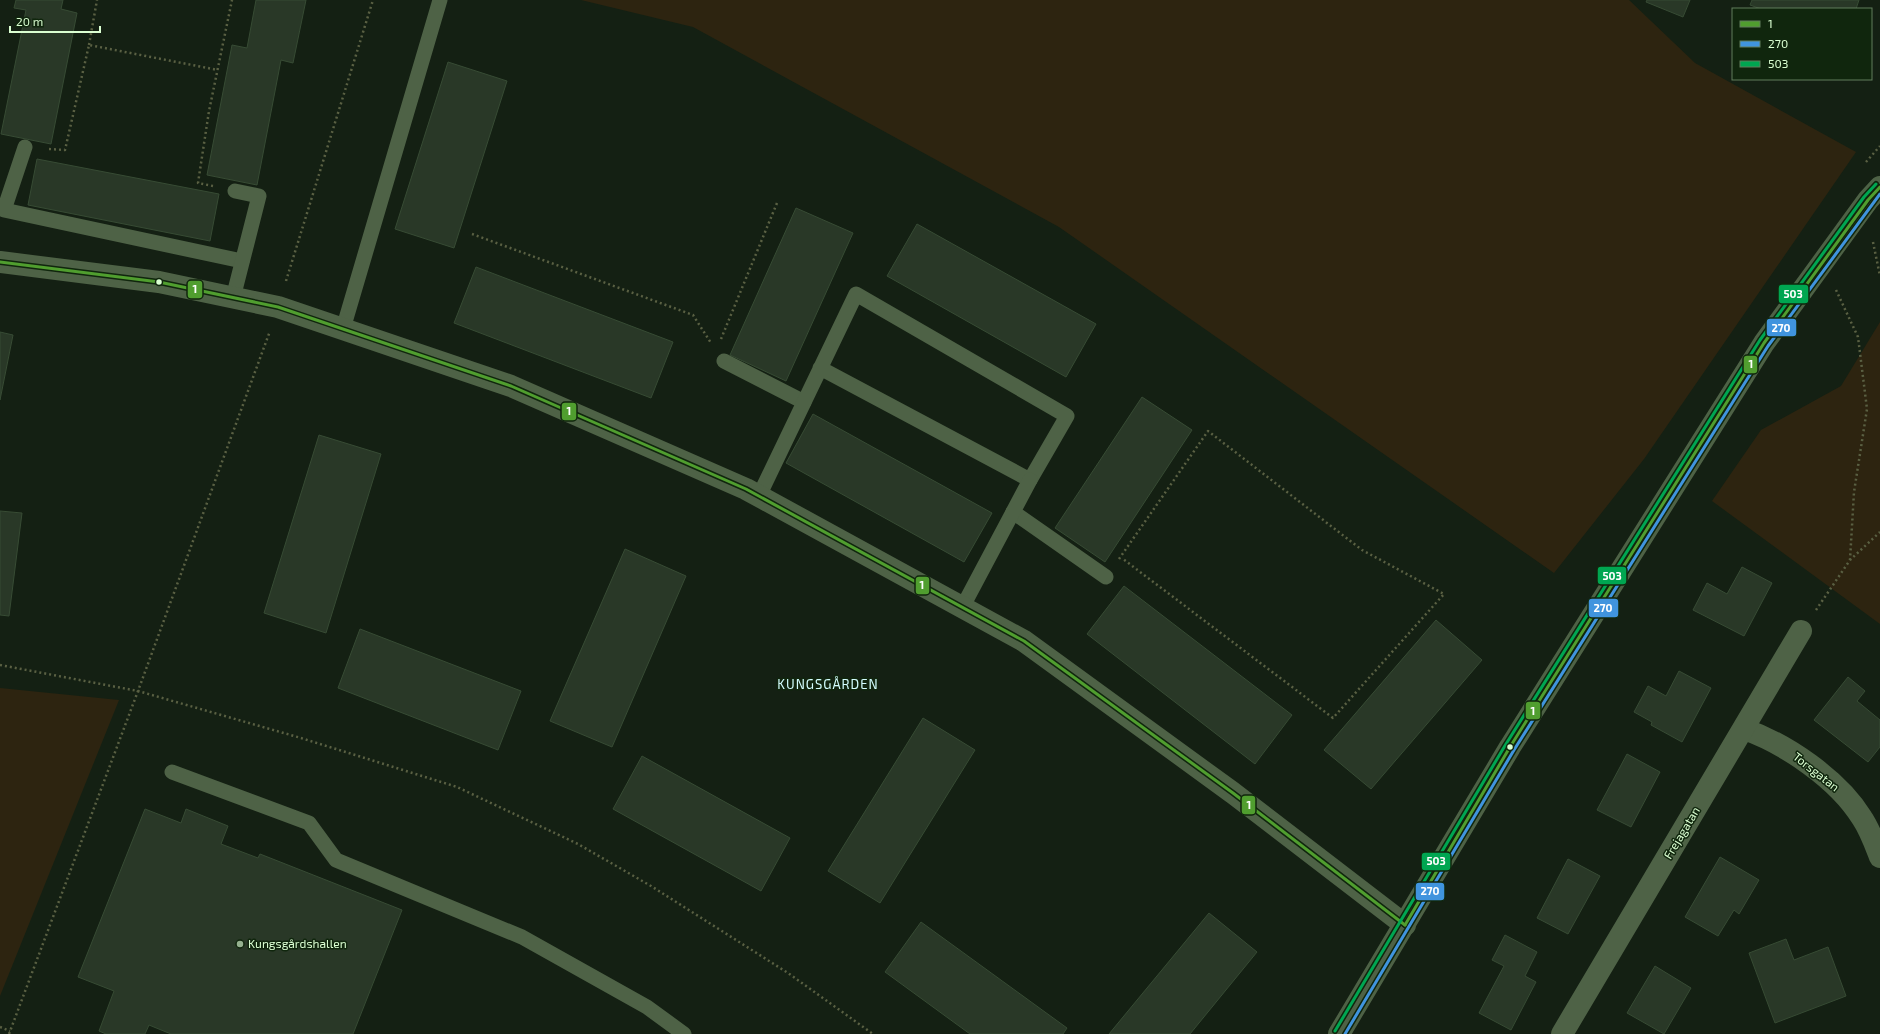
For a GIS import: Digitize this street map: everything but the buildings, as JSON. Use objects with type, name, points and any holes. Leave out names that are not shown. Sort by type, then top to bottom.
[{"type":"street","points":[[1339,1034],[1510,747],[1764,343],[1868,200],[1880,187]]},
{"type":"street","points":[[0,262],[159,282],[278,307],[511,386],[759,496],[1024,641],[1233,793],[1405,925]]},
{"type":"street","name":"Frejagatan","points":[[1562,1034],[1801,631]]},
{"type":"street","name":"Torsgatan","points":[[1744,729],[1759,734],[1781,746],[1824,775],[1850,800],[1863,818],[1880,857]]},
{"type":"lane","points":[[343,329],[440,0]]},
{"type":"lane","points":[[25,147],[4,210],[242,261]]},
{"type":"lane","points":[[233,298],[259,196],[235,191]]},
{"type":"lane","points":[[759,496],[856,294],[1066,416],[962,608]]},
{"type":"lane","points":[[720,356],[804,402]]},
{"type":"lane","points":[[820,368],[1030,480]]},
{"type":"lane","points":[[1013,512],[1106,578]]},
{"type":"lane","points":[[172,772],[309,823],[336,860],[522,937],[647,1007],[684,1034]]},
{"type":"path","points":[[25,147],[65,150],[89,45],[97,0]]},
{"type":"path","points":[[232,0],[209,111],[198,183],[235,191]]},
{"type":"path","points":[[0,1027],[9,1032],[138,691],[278,307],[373,0]]},
{"type":"path","points":[[89,45],[218,70]]},
{"type":"path","points":[[720,356],[777,203]]},
{"type":"path","points":[[472,234],[693,314],[720,356]]},
{"type":"path","points":[[1873,242],[1880,276]]},
{"type":"path","points":[[1835,287],[1858,337],[1867,409],[1854,492],[1850,560]]},
{"type":"path","points":[[1106,578],[1120,557],[1208,431],[1362,550],[1444,594],[1333,718],[1120,557]]},
{"type":"path","points":[[1801,631],[1850,560],[1880,532]]},
{"type":"path","points":[[0,664],[138,691],[301,738],[449,784],[518,814],[578,844],[671,898],[788,974],[873,1034]]},
{"type":"shaded area","points":[[581,0],[1629,0],[1695,63],[1856,152],[1644,459],[1554,573],[1059,227],[693,27]]},
{"type":"shaded area","points":[[1880,322],[1880,624],[1712,501],[1761,430],[1841,386]]},
{"type":"shaded area","points":[[0,688],[119,700],[0,996]]},
{"type":"transit line","name":"503","points":[[1335,1031],[1506,744],[1760,340],[1864,197],[1876,184]]},
{"type":"transit line","name":"1","points":[[1405,925],[1510,747],[1764,343],[1868,200],[1880,187]]},
{"type":"transit line","name":"270","points":[[1345,1034],[1514,750],[1768,346],[1880,194]]},
{"type":"transit line","name":"1","points":[[0,262],[159,282],[278,307],[511,386],[746,489],[1024,641],[1233,793],[1405,925]]},
{"type":"place","name":"Kungsgårdshallen","points":[[240,944]]},
{"type":"district","name":"KUNGSGÅRDEN","points":[[828,684]]}]
